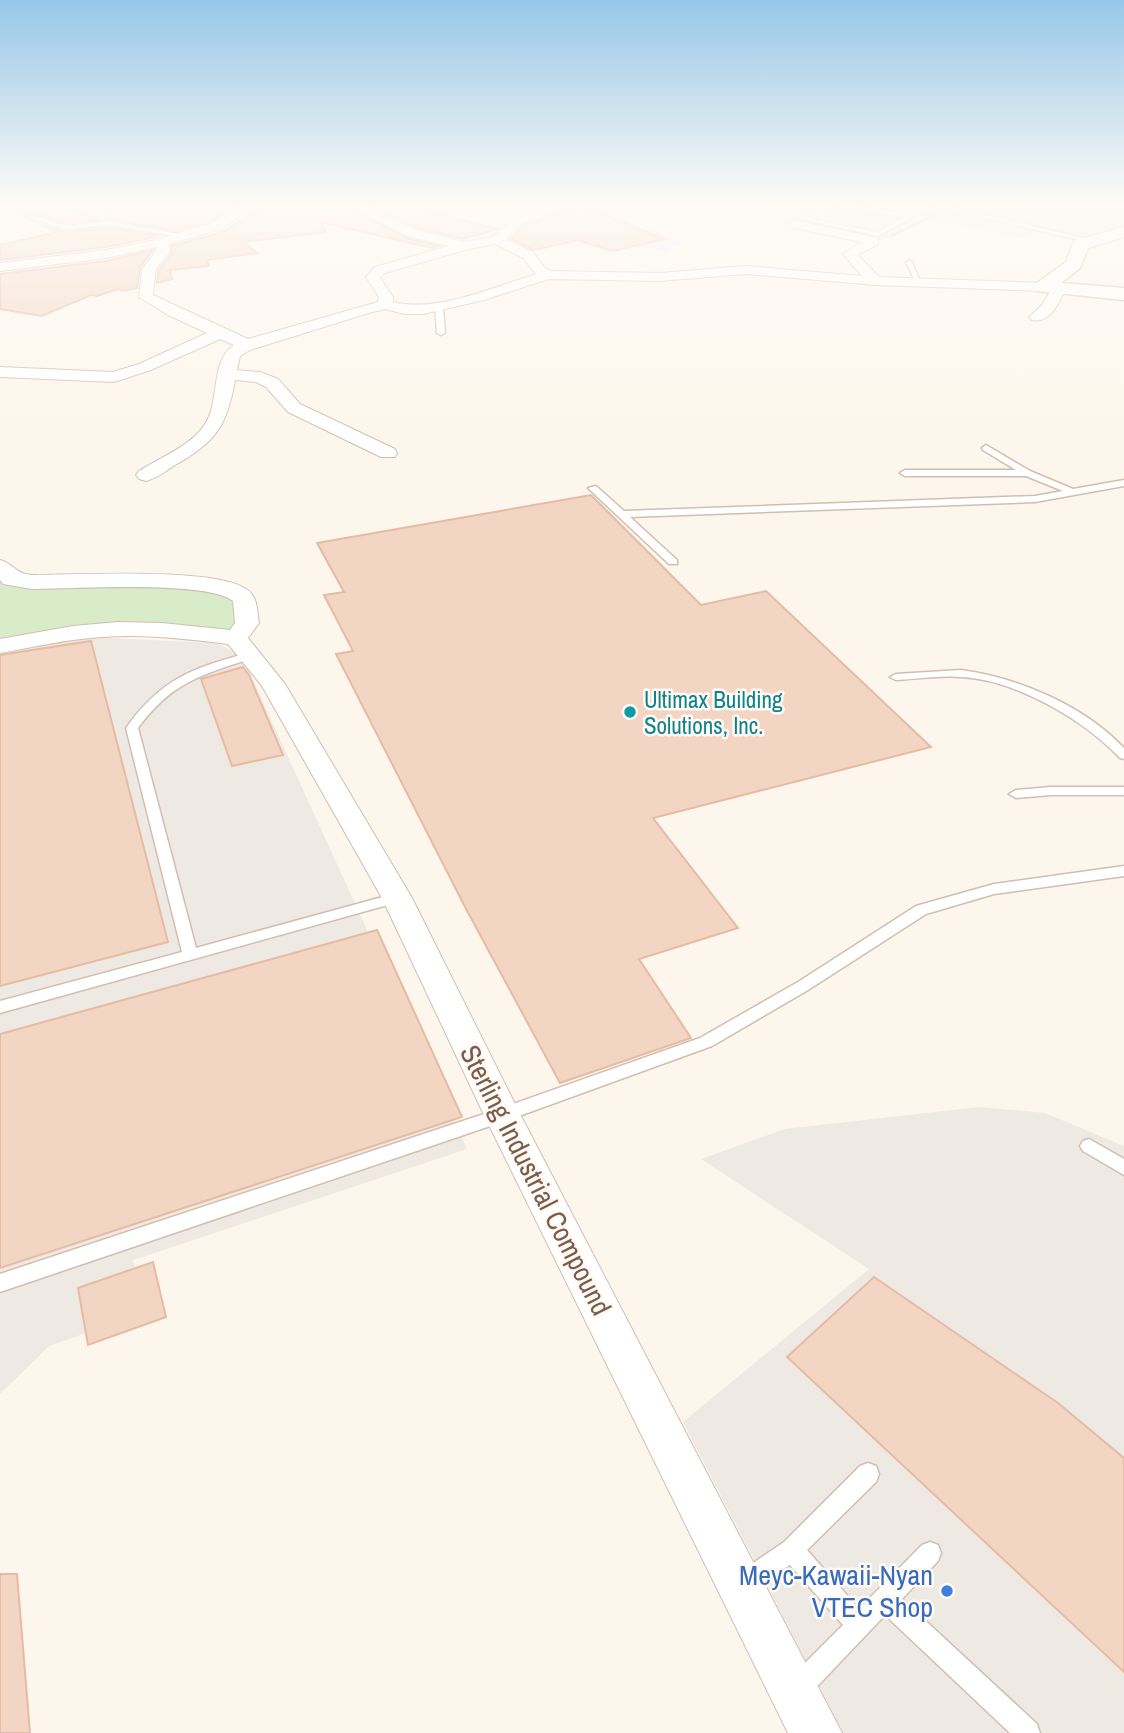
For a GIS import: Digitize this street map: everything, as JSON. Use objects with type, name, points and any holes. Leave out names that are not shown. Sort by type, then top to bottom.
[{"type":"main road","points":[[1051,287],[1054,284]]},
{"type":"main road","points":[[1051,287],[1124,294]]},
{"type":"street","points":[[147,284],[146,297],[247,345]]},
{"type":"street","points":[[377,284],[386,298],[385,305]]},
{"type":"street","points":[[146,474],[200,440],[215,423],[229,374],[228,360],[232,353],[247,345],[351,311],[385,305],[405,310],[439,307],[518,284]]},
{"type":"street","points":[[948,284],[1051,287],[1048,309],[1037,317]]},
{"type":"street","points":[[0,372],[114,377],[145,367],[219,333]]},
{"type":"street","points":[[229,374],[260,377],[272,383],[294,408],[388,453]]},
{"type":"street","points":[[0,567],[11,579],[32,582],[176,582],[219,586],[238,593],[244,599],[247,623],[242,647],[176,630],[119,629],[77,632],[0,646]]},
{"type":"street","name":"Sterling Industrial Compound","points":[[242,647],[273,684],[397,898],[502,1115],[816,1733]]},
{"type":"lane","points":[[439,307],[441,332]]},
{"type":"lane","points":[[986,448],[1027,473],[1070,491]]},
{"type":"lane","points":[[905,473],[1027,473]]},
{"type":"lane","points":[[624,514],[1035,499],[1124,483]]},
{"type":"lane","points":[[593,488],[673,562]]},
{"type":"lane","points":[[190,955],[132,728],[148,704],[169,685],[242,647]]},
{"type":"lane","points":[[896,677],[964,673],[1005,684],[1062,708],[1112,740],[1124,755]]},
{"type":"lane","points":[[1016,794],[1051,790],[1124,791]]},
{"type":"lane","points":[[0,1283],[502,1115],[706,1042],[803,986],[921,910],[994,889],[1124,871]]},
{"type":"lane","points":[[0,1007],[397,898]]},
{"type":"lane","points":[[1090,1146],[1124,1168]]},
{"type":"lane","points":[[741,1584],[792,1550],[868,1474]]},
{"type":"lane","points":[[792,1550],[860,1627]]},
{"type":"lane","points":[[795,1690],[930,1553]]},
{"type":"lane","points":[[886,1600],[1028,1733]]},
{"type":"shaded area","points":[[87,637],[216,643],[242,656],[467,1149],[133,1260],[147,1312],[49,1346],[0,1394],[0,652]]},
{"type":"shaded area","name":"Meyc-Kawaii-Nyan VTEC Shop","points":[[979,1107],[1045,1113],[1124,1146],[1124,1733],[843,1733],[683,1422],[869,1269],[701,1159],[785,1129]]},
{"type":"green space","points":[[0,567],[11,579],[176,582],[238,593],[236,638],[176,630],[0,646]]},
{"type":"building","points":[[0,284],[138,284],[137,288],[91,295],[42,316],[0,309]]},
{"type":"building","points":[[591,495],[701,605],[766,591],[931,747],[653,818],[738,928],[639,959],[691,1038],[560,1083],[465,907],[336,654],[353,651],[324,595],[344,592],[317,543]]},
{"type":"building","points":[[91,641],[168,942],[0,986],[0,655]]},
{"type":"building","points":[[243,667],[249,675],[283,755],[232,766],[201,679]]},
{"type":"building","points":[[377,930],[462,1117],[0,1268],[0,1034]]},
{"type":"building","points":[[153,1262],[166,1317],[88,1345],[78,1288]]},
{"type":"building","points":[[874,1277],[1058,1403],[1124,1458],[1124,1672],[787,1357]]},
{"type":"building","points":[[0,1574],[17,1574],[30,1733],[0,1733]]},
{"type":"place","name":"Ultimax Building Solutions, Inc.","points":[[630,712]]},
{"type":"place","name":"Meyc-Kawaii-Nyan VTEC Shop","points":[[947,1591]]}]
